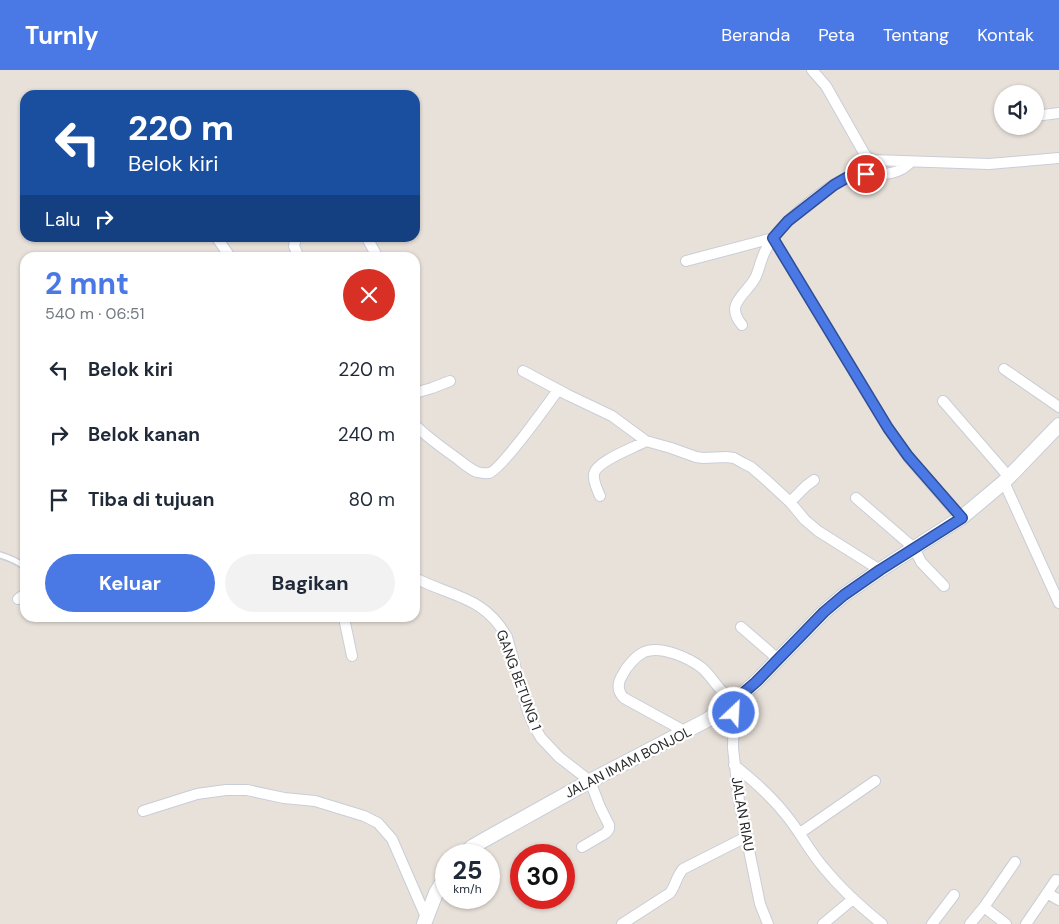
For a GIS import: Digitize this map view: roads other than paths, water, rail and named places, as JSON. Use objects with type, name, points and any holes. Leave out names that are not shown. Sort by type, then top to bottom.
[{"type":"main road","name":"JALAN IMAM BONJOL","points":[[477,844],[590,781],[708,720],[734,701],[778,660],[824,612],[844,595],[962,518],[1007,479],[1058,430]]},
{"type":"main road","points":[[425,921],[435,896]]},
{"type":"street","points":[[812,70],[826,86],[860,148],[867,157],[873,160],[990,164],[1059,158]]},
{"type":"street","points":[[824,70],[826,86]]},
{"type":"street","points":[[1044,115],[1059,113]]},
{"type":"street","points":[[742,325],[736,318],[735,308],[756,276],[773,238],[788,221],[836,183],[848,177],[866,174],[885,174],[901,170],[911,162]]},
{"type":"street","points":[[686,261],[773,238]]},
{"type":"street","points":[[773,238],[888,428],[908,456],[962,518]]},
{"type":"street","points":[[1004,369],[1059,408]]},
{"type":"street","points":[[523,371],[612,416],[646,441],[696,457],[734,458],[751,467],[766,478],[805,520],[818,531],[880,570]]},
{"type":"street","points":[[420,392],[450,381]]},
{"type":"street","points":[[420,429],[472,469],[482,473],[489,473],[505,459],[558,390]]},
{"type":"street","points":[[943,401],[1007,479],[1059,603]]},
{"type":"street","points":[[600,496],[594,481],[596,469],[608,460],[646,441]]},
{"type":"street","points":[[790,502],[814,480]]},
{"type":"street","points":[[856,498],[914,548],[921,562],[944,586]]},
{"type":"street","name":"GANG BETUNG 1","points":[[420,580],[472,601],[494,618],[507,637],[528,712],[541,738],[559,757],[590,781]]},
{"type":"street","points":[[345,622],[352,656]]},
{"type":"street","points":[[741,627],[778,660]]},
{"type":"street","points":[[686,732],[621,695],[618,688],[623,673],[640,655],[656,650],[678,655],[702,668],[723,692],[734,701]]},
{"type":"street","name":"JALAN RIAU","points":[[734,701],[733,748],[739,801],[760,904],[768,924]]},
{"type":"street","points":[[734,765],[756,782],[773,800],[800,833],[823,867],[853,899],[882,924]]},
{"type":"street","points":[[582,847],[606,833],[609,827],[590,781]]},
{"type":"street","points":[[800,833],[876,781]]},
{"type":"street","points":[[142,811],[197,794],[226,790],[247,790],[284,798],[315,801],[364,816],[378,823],[392,839],[425,921]]},
{"type":"street","points":[[622,924],[670,894],[674,888],[677,876],[683,869],[746,837]]},
{"type":"street","points":[[970,924],[1015,862]]},
{"type":"street","points":[[1026,924],[1056,880]]},
{"type":"street","points":[[1047,894],[1059,900]]},
{"type":"street","points":[[932,924],[954,895]]},
{"type":"street","points":[[823,924],[853,899]]},
{"type":"street","points":[[984,907],[1006,924]]},
{"type":"lane","points":[[0,555],[11,558],[20,564]]}]
